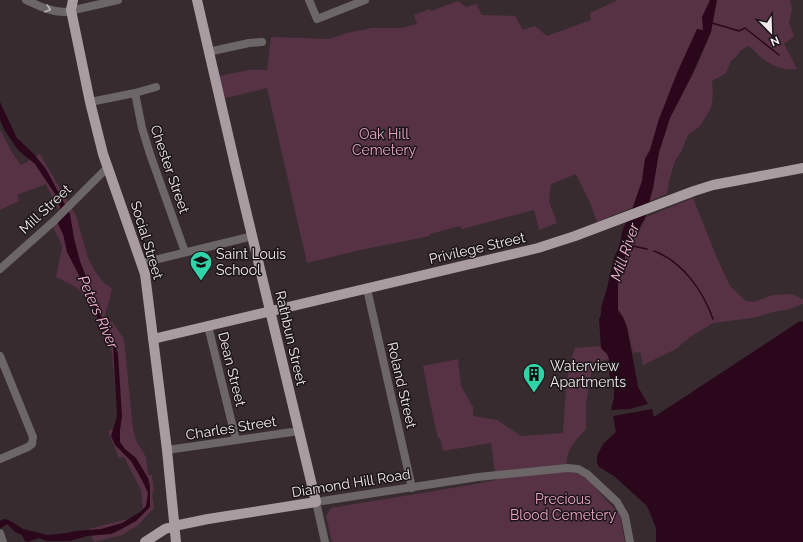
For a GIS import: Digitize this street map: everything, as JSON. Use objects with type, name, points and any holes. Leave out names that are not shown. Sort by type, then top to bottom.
[{"type":"main road","name":"Social Street","points":[[70,0],[90,102],[107,168],[142,263],[148,294],[167,450],[176,542]]},
{"type":"main road","name":"Rathbun Street","points":[[197,0],[208,52],[316,502]]},
{"type":"main road","name":"Privilege Street","points":[[153,339],[538,248],[713,185],[803,168]]},
{"type":"main road","name":"Diamond Hill Road","points":[[145,542],[165,529],[174,526],[208,519],[316,502]]},
{"type":"street","points":[[26,0],[52,10],[65,12],[72,5],[118,0]]},
{"type":"street","points":[[309,0],[317,19],[365,0]]},
{"type":"street","points":[[208,52],[249,43],[262,42]]},
{"type":"street","points":[[90,102],[156,87]]},
{"type":"street","name":"Chester Street","points":[[135,93],[142,128],[150,154],[185,252]]},
{"type":"street","name":"Mill Street","points":[[0,269],[54,221],[107,168]]},
{"type":"street","points":[[142,263],[253,236]]},
{"type":"street","name":"Roland Street","points":[[367,289],[412,488]]},
{"type":"street","name":"Dean Street","points":[[208,326],[236,440]]},
{"type":"street","points":[[0,356],[29,424],[33,437],[32,444],[0,459]]},
{"type":"street","name":"Charles Street","points":[[167,450],[299,431]]},
{"type":"street","name":"Diamond Hill Road","points":[[316,502],[478,477],[567,468],[578,469],[587,474],[617,502],[625,516],[630,542]]},
{"type":"street","name":"Rathbun Street","points":[[316,502],[325,542]]},
{"type":"street","points":[[0,534],[3,542]]},
{"type":"green space","name":"Oak Hill Cemetery","points":[[618,0],[790,0],[792,8],[789,23],[794,36],[784,44],[797,69],[783,69],[774,66],[748,46],[740,51],[731,61],[726,73],[712,81],[713,94],[711,108],[700,126],[688,135],[681,152],[675,161],[667,194],[649,201],[653,188],[659,152],[670,118],[696,68],[711,32],[713,21],[703,30],[697,29],[659,119],[650,150],[645,159],[642,181],[633,207],[597,222],[591,205],[576,174],[551,184],[549,201],[557,223],[539,230],[534,210],[462,229],[460,226],[430,234],[430,236],[360,250],[307,263],[267,88],[222,99],[215,77],[249,70],[267,70],[271,37],[329,39],[347,33],[372,28],[401,28],[417,24],[414,15],[430,9],[431,11],[458,1],[466,7],[476,4],[482,15],[515,16],[523,30],[535,26],[547,36],[591,20],[590,13]]},
{"type":"green space","points":[[0,130],[13,154],[21,165],[40,154],[76,216],[88,258],[94,270],[103,282],[112,289],[105,316],[113,323],[124,339],[133,429],[136,441],[146,457],[148,475],[152,475],[154,492],[152,493],[154,508],[138,525],[122,535],[94,542],[89,529],[131,518],[143,510],[141,490],[124,457],[119,458],[108,431],[115,428],[118,416],[111,345],[108,337],[104,335],[94,310],[82,293],[78,289],[56,277],[62,247],[51,223],[60,212],[46,184],[17,195],[19,201],[0,210]]},
{"type":"green space","points":[[693,198],[730,286],[746,301],[754,302],[773,295],[791,294],[803,299],[803,304],[786,310],[752,318],[713,323],[690,337],[676,349],[643,365],[640,352],[633,353],[627,327],[618,310],[618,282],[627,250],[646,217]]},
{"type":"green space","name":"Precious Blood Cemetery","points":[[601,346],[609,359],[593,363],[586,403],[586,429],[571,447],[567,458],[567,471],[581,475],[590,482],[620,515],[625,542],[332,542],[326,516],[331,508],[496,480],[491,443],[443,451],[440,438],[438,438],[423,366],[458,359],[461,386],[473,407],[473,416],[497,420],[521,436],[563,433],[567,380],[571,359],[575,348]]},
{"type":"water","name":"Mill River","points":[[710,0],[717,0],[711,32],[692,75],[670,118],[659,152],[653,188],[645,218],[627,250],[618,282],[618,310],[627,327],[638,387],[648,404],[630,409],[612,410],[614,391],[609,373],[609,359],[607,354],[601,348],[599,319],[601,308],[614,258],[619,247],[623,229],[633,207],[642,181],[645,159],[650,150],[659,119],[677,73],[697,29],[703,30],[702,17]]},
{"type":"water","name":"Peters River","points":[[0,102],[17,138],[33,153],[46,169],[70,214],[80,261],[105,326],[114,340],[118,354],[122,416],[120,442],[125,449],[136,458],[148,478],[150,486],[150,507],[136,521],[111,534],[87,536],[70,541],[46,541],[39,538],[28,542],[25,541],[22,535],[15,532],[7,524],[0,529],[0,521],[4,519],[9,520],[23,529],[48,535],[101,529],[122,523],[140,512],[146,506],[148,493],[131,461],[115,445],[111,436],[117,416],[113,346],[108,336],[104,334],[85,287],[67,252],[63,234],[58,224],[60,207],[55,194],[35,164],[18,150],[5,131],[0,120]]},
{"type":"water","points":[[800,321],[803,322],[803,542],[656,542],[656,528],[647,506],[614,476],[599,467],[597,463],[597,456],[603,444],[616,432],[613,416],[652,409],[654,417]]},
{"type":"waterway","points":[[712,23],[739,31],[745,28],[779,55]]},
{"type":"waterway","name":"Mill River","points":[[628,245],[647,249]]},
{"type":"waterway","points":[[654,251],[674,262],[691,279],[704,298],[713,319]]},
{"type":"place","name":"Saint Louis School","points":[[201,282]]},
{"type":"place","name":"Waterview Apartments","points":[[534,394]]}]
